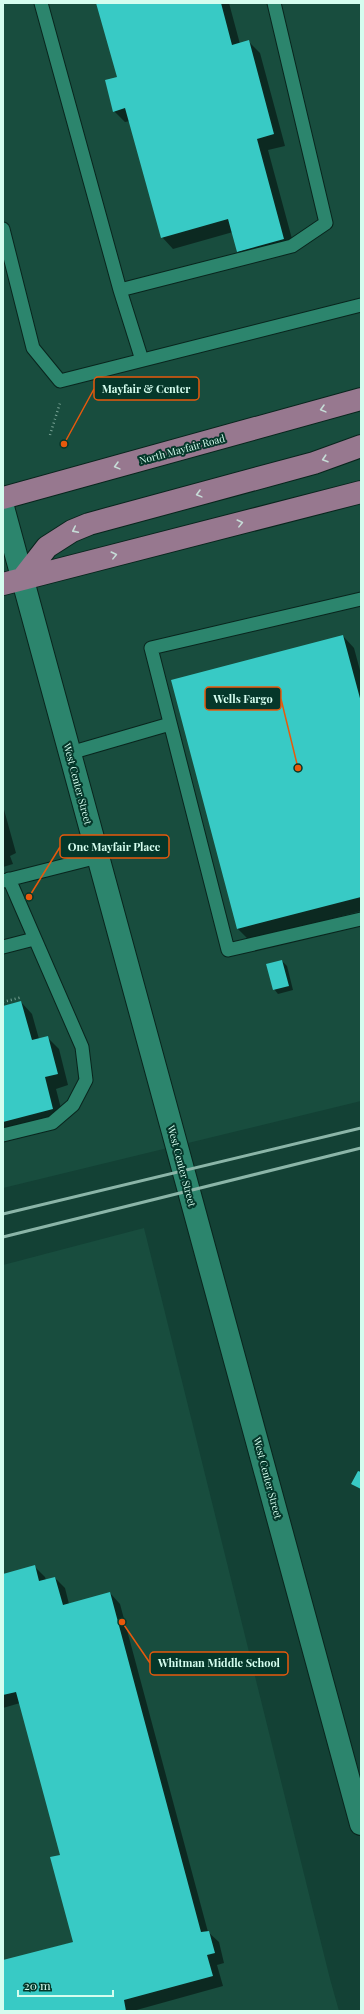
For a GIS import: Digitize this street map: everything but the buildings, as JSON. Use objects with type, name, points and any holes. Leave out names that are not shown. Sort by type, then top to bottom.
[{"type":"main road","name":"North Mayfair Road","points":[[3,498],[361,399]]},
{"type":"main road","points":[[12,581],[47,547],[72,531],[89,524],[314,463],[361,446]]},
{"type":"main road","points":[[328,500],[361,485]]},
{"type":"main road","points":[[12,581],[361,492]]},
{"type":"street","name":"West Center Street","points":[[3,507],[12,581],[70,753],[361,1824]]},
{"type":"lane","points":[[41,3],[120,290],[142,360]]},
{"type":"lane","points":[[120,290],[292,246],[326,223],[274,3]]},
{"type":"lane","points":[[3,229],[33,348],[60,381],[361,305]]},
{"type":"lane","points":[[361,599],[151,648],[228,950],[361,918]]},
{"type":"lane","points":[[70,753],[170,724]]},
{"type":"lane","points":[[3,1135],[52,1123],[73,1105],[86,1080],[82,1047],[6,880],[98,857]]},
{"type":"lane","points":[[3,947],[34,939]]},
{"type":"path","points":[[50,435],[68,378]]},
{"type":"path","points":[[3,1002],[22,997]]},
{"type":"shaded area","points":[[3,3],[361,3],[361,1101],[3,1188]]},
{"type":"shaded area","points":[[144,1228],[339,2011],[3,2011],[3,1265]]},
{"type":"railway","points":[[3,1214],[361,1128]]},
{"type":"railway","points":[[3,1237],[361,1148]]},
{"type":"place","name":"Mayfair & Center","points":[[64,444]]},
{"type":"place","name":"Wells Fargo","points":[[298,768]]},
{"type":"place","name":"One Mayfair Place","points":[[29,897]]},
{"type":"place","name":"Whitman Middle School","points":[[122,1622]]}]
